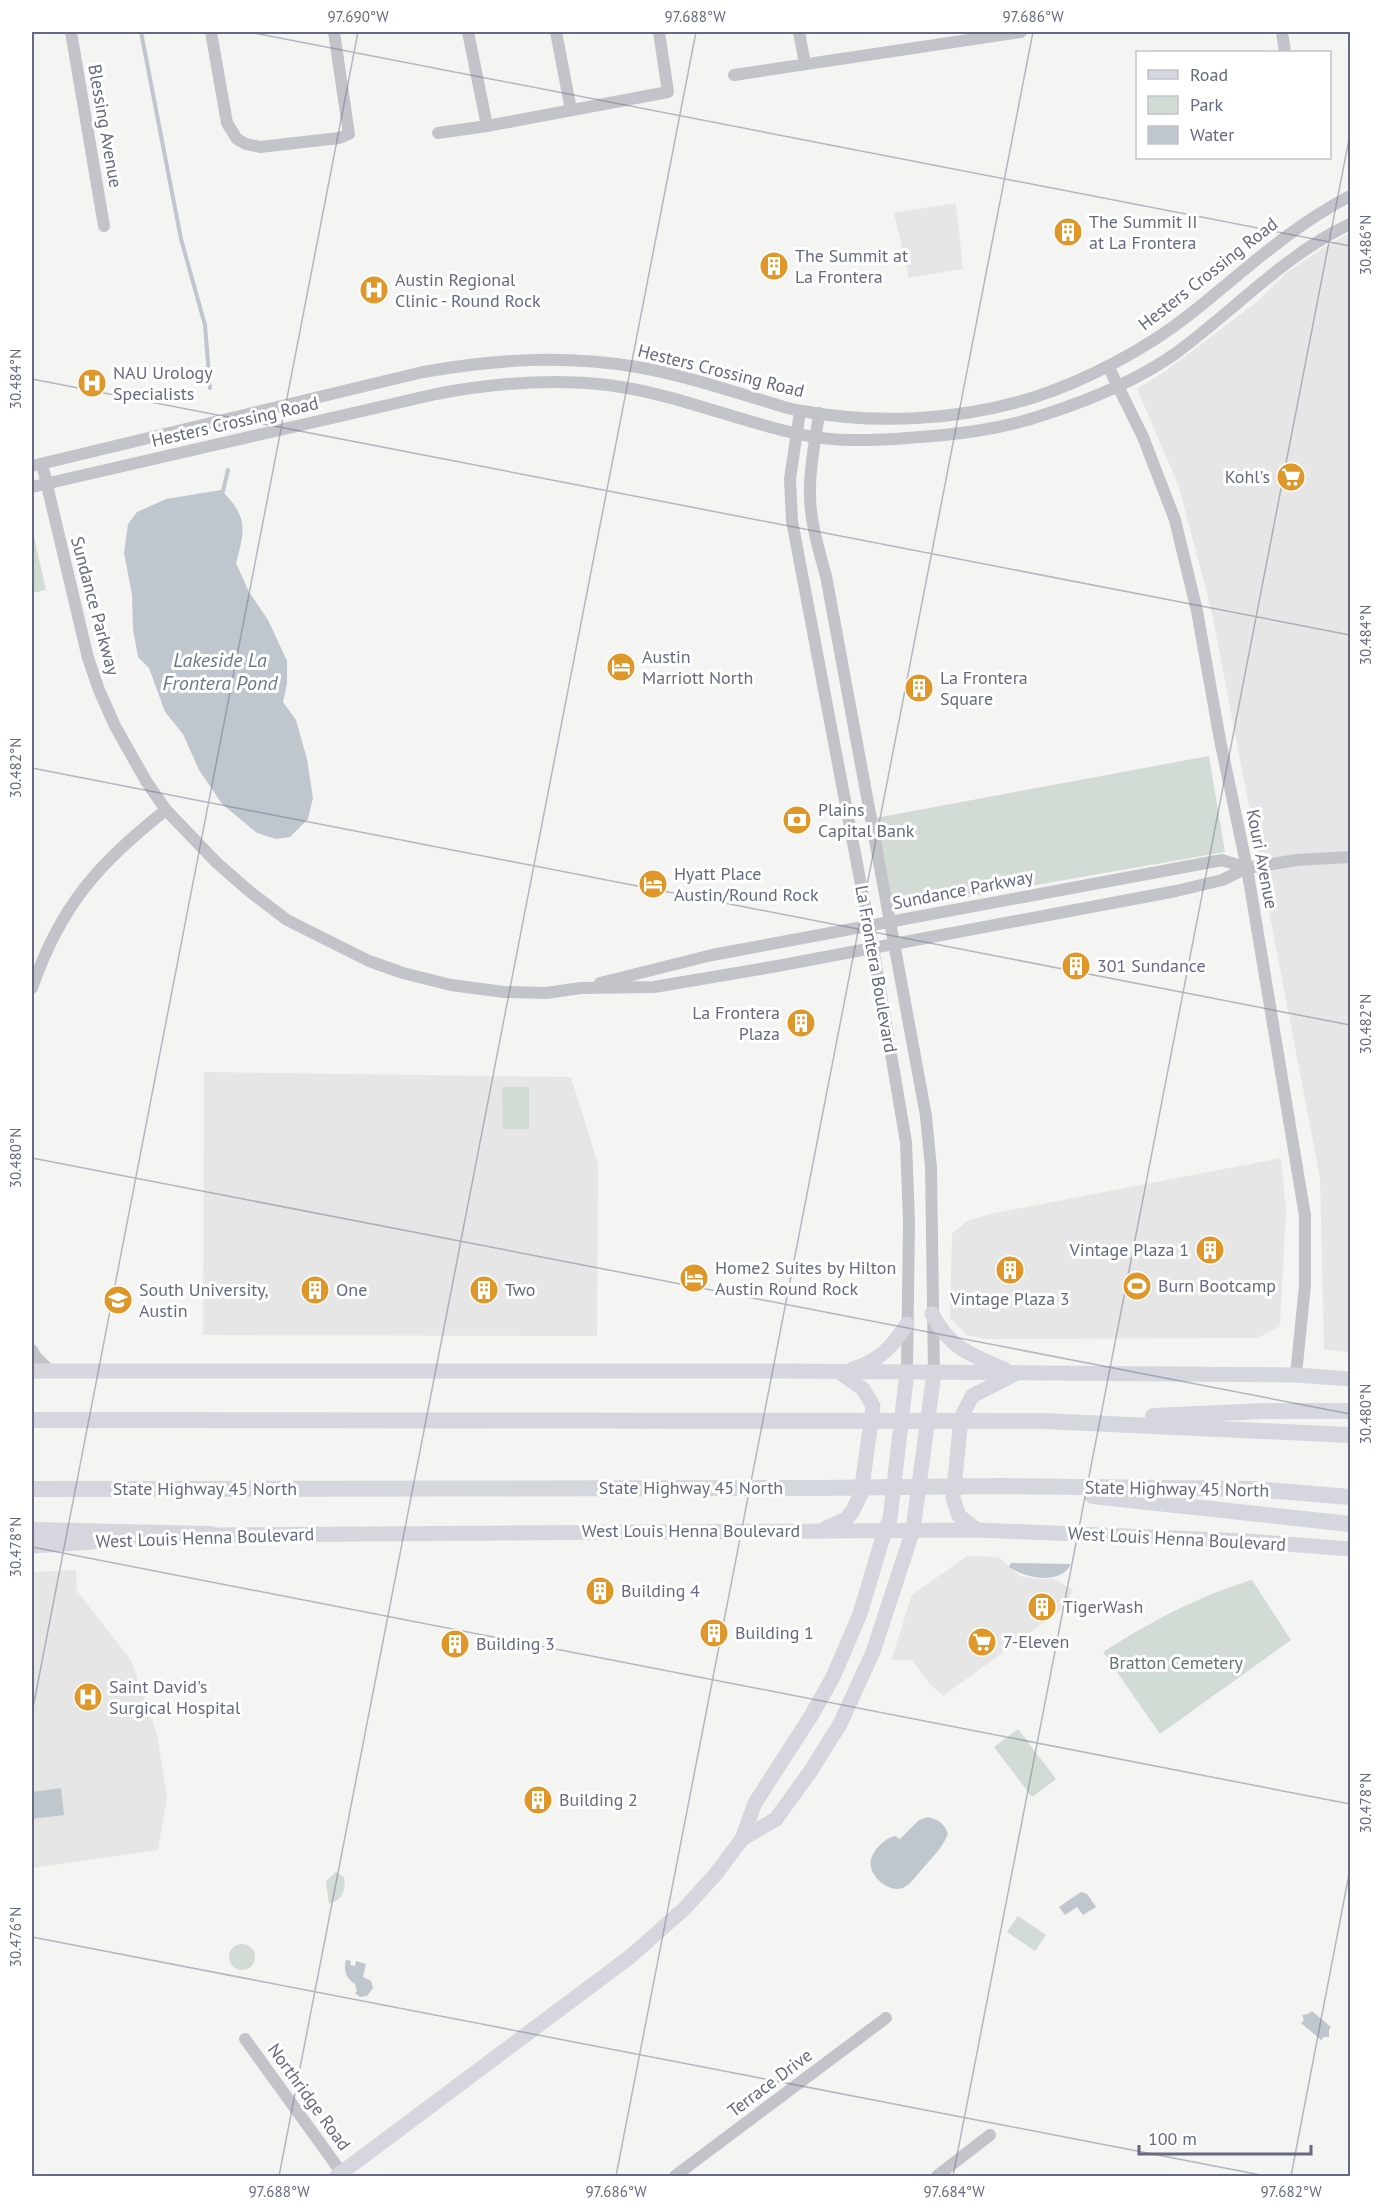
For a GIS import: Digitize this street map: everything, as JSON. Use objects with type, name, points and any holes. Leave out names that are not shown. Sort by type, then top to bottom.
[{"type":"highway","points":[[1044,1421],[1264,1411],[1350,1411]]},
{"type":"highway","points":[[32,1420],[1044,1421],[1350,1435]]},
{"type":"highway","points":[[1002,1486],[1350,1524]]},
{"type":"highway","name":"State Highway 45 North","points":[[32,1489],[1002,1486],[1253,1489],[1350,1497]]},
{"type":"highway","points":[[32,1530],[211,1534]]},
{"type":"main road","points":[[932,1314],[942,1332],[954,1345],[972,1357],[1015,1374]]},
{"type":"main road","points":[[840,1372],[876,1360],[888,1350],[907,1324]]},
{"type":"main road","points":[[32,1371],[1296,1374],[1350,1379]]},
{"type":"main road","points":[[822,1530],[846,1519],[861,1494],[873,1406],[863,1389],[840,1372]]},
{"type":"main road","name":"La Frontera Boulevard","points":[[742,1839],[755,1803],[823,1697],[860,1614],[890,1519],[907,1372]]},
{"type":"main road","name":"La Frontera Boulevard","points":[[742,1839],[776,1819],[810,1772],[840,1724],[873,1652],[913,1530],[934,1373]]},
{"type":"main road","points":[[977,1530],[959,1516],[953,1498],[963,1414],[972,1396],[1015,1374]]},
{"type":"main road","name":"West Louis Henna Boulevard","points":[[32,1546],[211,1534],[977,1530],[1248,1541],[1350,1549]]},
{"type":"main road","points":[[823,1697],[848,1707]]},
{"type":"main road","points":[[341,2175],[578,1998],[658,1934],[715,1875],[742,1839]]},
{"type":"street","name":"Blessing Avenue","points":[[71,32],[104,226]]},
{"type":"street","points":[[211,32],[227,123],[237,139],[260,147],[339,138],[349,134],[334,32]]},
{"type":"street","points":[[468,32],[487,126]]},
{"type":"street","points":[[556,32],[571,111]]},
{"type":"street","points":[[438,134],[668,92],[659,32]]},
{"type":"street","points":[[799,32],[805,64]]},
{"type":"street","points":[[734,75],[947,37],[1021,32]]},
{"type":"street","points":[[1282,32],[1285,51]]},
{"type":"street","name":"Hesters Crossing Road","points":[[37,465],[423,372],[477,362],[545,358],[636,367],[668,373],[800,411],[862,418],[919,418],[955,415],[1002,406],[1036,396],[1108,366],[1151,342],[1188,316],[1278,241],[1350,196]]},
{"type":"street","name":"Hesters Crossing Road","points":[[32,487],[436,393],[529,381],[610,385],[676,400],[816,438],[864,441],[957,435],[1043,415],[1142,375],[1177,353],[1270,275],[1328,235],[1350,224]]},
{"type":"street","name":"Kouri Avenue","points":[[1108,366],[1143,437],[1175,520],[1194,600],[1247,868],[1305,1216],[1305,1285],[1296,1374]]},
{"type":"street","name":"La Frontera Boulevard","points":[[800,411],[790,479],[792,521],[869,926],[897,1081],[907,1153],[909,1221],[907,1372]]},
{"type":"street","name":"La Frontera Boulevard","points":[[819,413],[810,481],[811,514],[826,576],[929,1139],[934,1373]]},
{"type":"street","name":"Sundance Parkway","points":[[37,465],[47,483],[81,634],[99,690],[123,741],[166,810],[217,863],[287,920],[369,961],[403,973],[451,985],[504,992],[546,993],[581,988],[712,955],[1222,860],[1247,868]]},
{"type":"street","points":[[32,988],[53,935],[73,901],[115,853],[166,810]]},
{"type":"street","name":"Sundance Parkway","points":[[581,988],[654,987],[1176,891],[1222,880],[1247,868],[1297,860],[1350,857]]},
{"type":"street","points":[[32,1350],[36,1358],[50,1371]]},
{"type":"street","name":"Terrace Drive","points":[[675,2176],[886,2018]]},
{"type":"street","name":"Northridge Road","points":[[245,2039],[341,2175]]},
{"type":"street","points":[[937,2176],[990,2135]]},
{"type":"shaded area","points":[[956,203],[963,269],[909,278],[894,213]]},
{"type":"shaded area","points":[[1350,233],[1350,1353],[1324,1349],[1320,1178],[1212,613],[1179,487],[1137,389],[1167,370],[1258,301],[1286,273]]},
{"type":"shaded area","points":[[204,1072],[571,1077],[598,1164],[597,1336],[203,1335]]},
{"type":"shaded area","points":[[1281,1158],[1286,1209],[1280,1326],[1257,1338],[986,1339],[966,1335],[950,1318],[952,1234],[967,1221],[990,1214]]},
{"type":"shaded area","points":[[967,1556],[998,1557],[1020,1576],[1054,1579],[1073,1590],[1064,1608],[943,1696],[930,1684],[912,1660],[891,1660],[912,1595]]},
{"type":"shaded area","name":"Saint David's Surgical Hospital","points":[[76,1570],[77,1591],[131,1660],[157,1734],[167,1798],[158,1850],[32,1868],[32,1572]]},
{"type":"green space","points":[[32,528],[46,590],[32,593]]},
{"type":"green space","points":[[1209,756],[1225,852],[894,910],[875,818]]},
{"type":"green space","points":[[502,1087],[529,1087],[529,1129],[503,1129]]},
{"type":"green space","name":"Bratton Cemetery","points":[[1252,1580],[1291,1640],[1160,1734],[1103,1652],[1175,1611],[1232,1586]]},
{"type":"green space","points":[[1018,1729],[1056,1779],[1032,1797],[994,1747]]},
{"type":"green space","points":[[336,1872],[344,1877],[344,1890],[338,1900],[329,1904],[326,1881]]},
{"type":"green space","points":[[1018,1916],[1046,1935],[1035,1951],[1007,1932]]},
{"type":"green space","points":[[242,1944],[251,1948],[255,1957],[251,1966],[242,1970],[233,1966],[229,1957],[233,1948]]},
{"type":"water","name":"Lakeside La Frontera Pond","points":[[221,490],[236,507],[242,523],[242,540],[236,563],[249,592],[268,620],[287,661],[287,684],[283,702],[296,720],[307,759],[313,798],[308,819],[290,837],[276,839],[257,833],[222,804],[199,770],[183,734],[165,712],[149,668],[138,657],[133,629],[132,595],[124,553],[128,524],[137,512],[166,499]]},
{"type":"water","points":[[1011,1563],[1071,1564],[1059,1575],[1042,1578],[1016,1571],[1009,1567]]},
{"type":"water","points":[[61,1788],[64,1815],[32,1819],[32,1792]]},
{"type":"water","points":[[928,1817],[941,1822],[948,1834],[940,1848],[914,1879],[903,1888],[893,1889],[883,1884],[872,1872],[871,1862],[874,1852],[886,1840],[895,1836],[900,1839],[919,1820]]},
{"type":"water","points":[[1081,1892],[1087,1894],[1096,1907],[1083,1915],[1077,1907],[1065,1915],[1059,1907]]},
{"type":"water","points":[[346,1960],[351,1961],[350,1965],[355,1966],[356,1961],[366,1964],[363,1977],[371,1981],[373,1988],[367,1996],[360,1997],[355,1993],[357,1991],[355,1984],[349,1979],[345,1970]]},
{"type":"water","points":[[1312,2011],[1331,2027],[1329,2037],[1321,2040],[1301,2023],[1304,2020],[1302,2015]]},
{"type":"waterway","points":[[141,32],[181,239],[205,325],[210,388]]},
{"type":"waterway","points":[[222,495],[228,470]]},
{"type":"place","name":"The Summit II at La Frontera","points":[[1068,232]]},
{"type":"place","name":"The Summit at La Frontera","points":[[774,266]]},
{"type":"place","name":"Austin Regional Clinic - Round Rock","points":[[374,290]]},
{"type":"place","name":"NAU Urology Specialists","points":[[92,383]]},
{"type":"place","name":"Kohl's","points":[[1291,477]]},
{"type":"place","name":"Austin Marriott North","points":[[621,667]]},
{"type":"place","name":"La Frontera Square","points":[[919,688]]},
{"type":"place","name":"Plains Capital Bank","points":[[797,820]]},
{"type":"place","name":"Hyatt Place Austin/Round Rock","points":[[653,884]]},
{"type":"place","name":"301 Sundance","points":[[1076,966]]},
{"type":"place","name":"La Frontera Plaza","points":[[801,1023]]},
{"type":"place","name":"Vintage Plaza 1","points":[[1210,1250]]},
{"type":"place","name":"Vintage Plaza 3","points":[[1010,1270]]},
{"type":"place","name":"Home2 Suites by Hilton Austin Round Rock","points":[[694,1278]]},
{"type":"place","name":"Burn Bootcamp","points":[[1137,1286]]},
{"type":"place","name":"One","points":[[315,1290]]},
{"type":"place","name":"Two","points":[[484,1290]]},
{"type":"place","name":"South University, Austin","points":[[118,1300]]},
{"type":"place","name":"Building 4","points":[[600,1591]]},
{"type":"place","name":"TigerWash","points":[[1042,1607]]},
{"type":"place","name":"Building 1","points":[[714,1633]]},
{"type":"place","name":"7-Eleven","points":[[982,1642]]},
{"type":"place","name":"Building 3","points":[[455,1644]]},
{"type":"place","name":"Saint David's Surgical Hospital","points":[[88,1697]]},
{"type":"place","name":"Building 2","points":[[538,1800]]}]
